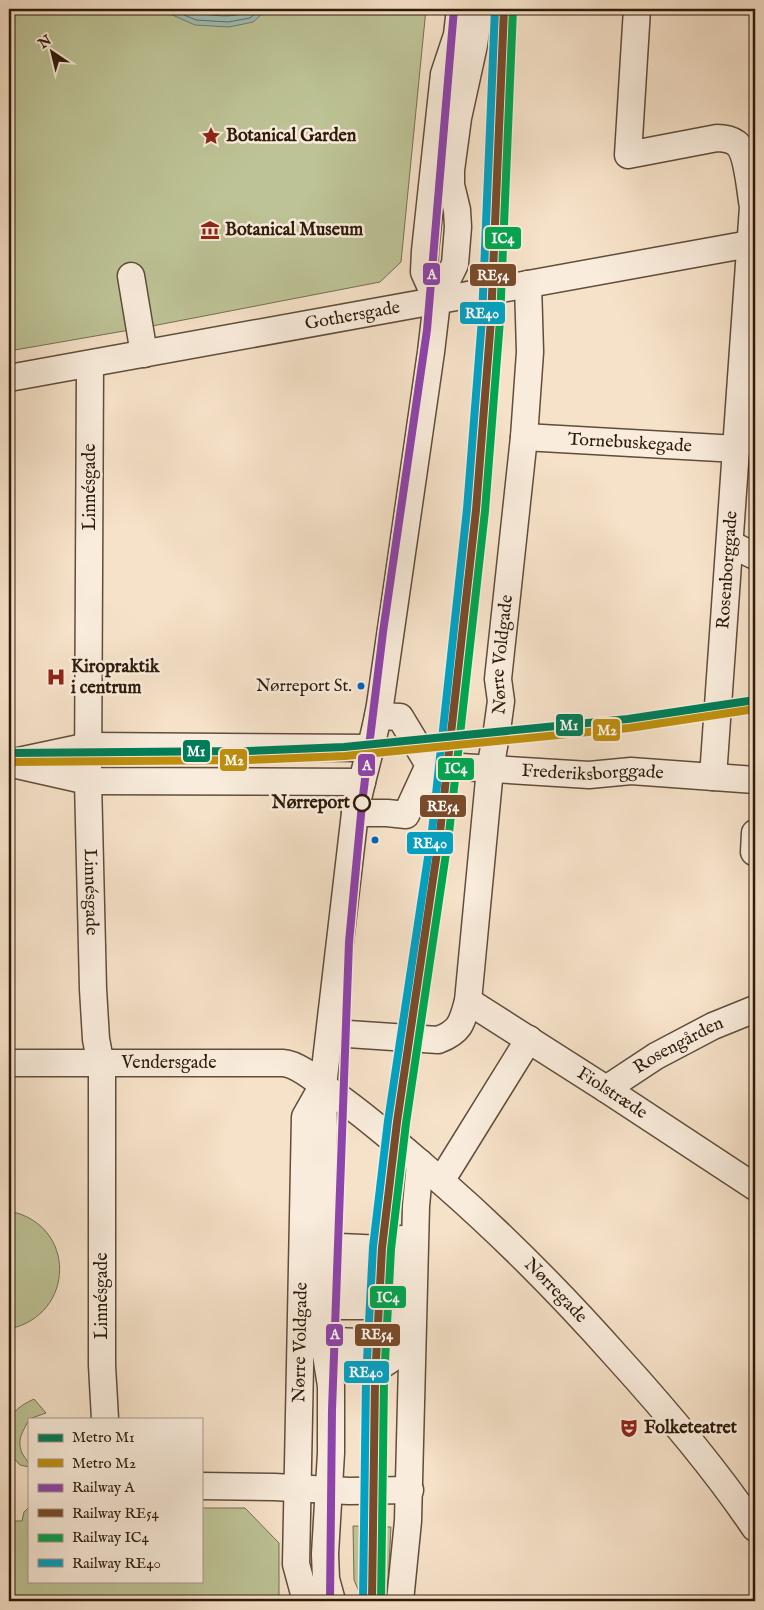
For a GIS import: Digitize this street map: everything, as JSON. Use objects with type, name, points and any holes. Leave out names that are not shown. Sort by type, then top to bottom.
[{"type":"street","points":[[436,301],[424,272],[425,251],[444,74],[456,35],[460,9]]},
{"type":"street","points":[[436,301],[455,264],[458,227],[457,210],[451,185],[451,170],[458,118],[474,45],[479,9]]},
{"type":"street","points":[[637,9],[628,154],[717,138],[746,142]]},
{"type":"street","name":"Rosenborggade","points":[[713,777],[737,449],[747,417],[753,207],[744,155],[746,142]]},
{"type":"street","name":"Gothersgade","points":[[9,378],[753,243]]},
{"type":"street","points":[[131,276],[144,354]]},
{"type":"street","name":"Nørre Voldgade","points":[[348,1034],[438,1040],[452,1035],[463,1020],[468,1001],[490,769],[501,701],[498,679],[524,437],[530,352],[528,284]]},
{"type":"street","name":"Nørre Voldgade","points":[[332,1601],[326,1579],[325,1554],[331,1453],[331,1386],[321,1293],[323,1086],[355,813],[378,716],[431,352],[436,301]]},
{"type":"street","name":"Linnésgade","points":[[90,364],[88,781],[93,989],[96,1039],[101,1063],[102,1087],[102,1365],[105,1418]]},
{"type":"street","name":"Tornebuskegade","points":[[524,437],[737,449]]},
{"type":"street","points":[[730,544],[755,556]]},
{"type":"street","points":[[355,813],[406,814],[429,765],[400,717],[378,716]]},
{"type":"street","points":[[9,764],[89,746],[371,748]]},
{"type":"street","points":[[9,764],[88,781],[362,782]]},
{"type":"street","name":"Frederiksborggade","points":[[429,765],[590,775],[631,771],[755,780]]},
{"type":"street","name":"Fiolstræde","points":[[468,1001],[755,1187]]},
{"type":"street","name":"Rosengården","points":[[606,1089],[656,1056],[713,1026],[755,1009]]},
{"type":"street","points":[[441,1181],[528,1039]]},
{"type":"street","name":"Vendersgade","points":[[9,1063],[289,1064],[323,1086]]},
{"type":"street","name":"Nørre Voldgade","points":[[306,1601],[296,1564],[305,1117],[323,1086]]},
{"type":"street","name":"Nørregade","points":[[323,1086],[351,1106],[441,1181],[524,1258],[661,1405],[702,1454],[755,1528]]},
{"type":"street","points":[[398,1286],[340,1286],[328,1283],[321,1293],[327,1319],[336,1323],[382,1324],[398,1286],[384,1249],[338,1247],[330,1243],[321,1293],[335,1362],[344,1366],[379,1367],[394,1357],[398,1286],[415,1159]]},
{"type":"street","points":[[400,1601],[410,1490],[416,1206],[415,1159]]},
{"type":"street","points":[[202,1486],[329,1490],[410,1490]]},
{"type":"green space","name":"Botanical Garden","points":[[9,9],[426,9],[401,262],[380,282],[147,327],[9,351]]},
{"type":"green space","points":[[9,1211],[31,1219],[47,1233],[57,1250],[60,1270],[56,1289],[47,1306],[31,1320],[9,1329]]},
{"type":"green space","points":[[34,1399],[46,1413],[28,1418],[21,1435],[20,1448],[28,1467],[20,1465],[9,1453],[10,1420],[17,1409]]},
{"type":"green space","points":[[28,1508],[28,1582],[202,1582],[202,1508],[245,1508],[279,1543],[279,1601],[9,1601],[9,1521],[22,1521],[24,1512]]},
{"type":"green space","points":[[353,1526],[391,1527],[387,1601],[363,1601],[354,1580]]},
{"type":"water","points":[[162,9],[268,9],[253,22],[229,27],[195,25]]},
{"type":"metro line","name":"M1","points":[[9,753],[247,751],[344,747],[628,719],[755,700]]},
{"type":"metro line","name":"M2","points":[[9,762],[247,760],[345,756],[629,728],[755,709]]},
{"type":"rail line","name":"A","points":[[330,1601],[332,1410],[349,942],[362,804],[383,632],[427,330],[454,9]]},
{"type":"rail line","name":"RE40","points":[[363,1601],[366,1380],[373,1247],[388,1121],[432,831],[467,509],[482,319],[495,9]]},
{"type":"rail line","name":"RE54","points":[[372,1601],[375,1380],[382,1248],[397,1122],[440,832],[476,510],[491,320],[504,9]]},
{"type":"rail line","name":"IC4","points":[[381,1601],[384,1380],[391,1249],[406,1123],[449,833],[485,511],[500,320],[513,9]]},
{"type":"place","name":"Botanical Garden","points":[[211,136]]},
{"type":"place","name":"Botanical Museum","points":[[210,230]]},
{"type":"place","name":"Kiropraktik i centrum","points":[[56,677]]},
{"type":"place","name":"Nørreport St.","points":[[361,686]]},
{"type":"place","name":"Nørreport","points":[[362,803]]},
{"type":"place","name":"Folketeatret","points":[[629,1428]]}]
